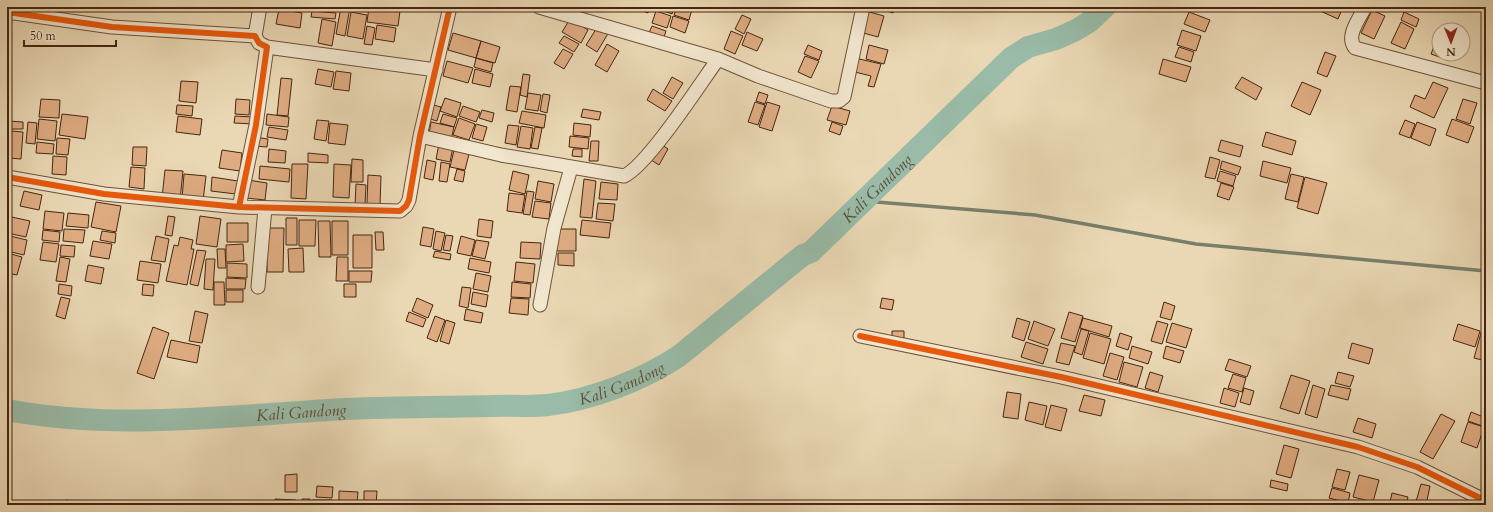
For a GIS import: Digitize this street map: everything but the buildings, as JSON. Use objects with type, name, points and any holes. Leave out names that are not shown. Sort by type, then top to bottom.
[{"type":"street","points":[[260,7],[254,36],[259,43],[267,47],[436,70]]},
{"type":"street","points":[[7,177],[104,194],[239,207],[394,212],[406,206],[409,200],[420,136],[450,7]]},
{"type":"street","points":[[538,7],[718,59],[758,76],[831,101],[839,101],[844,96],[863,7]]},
{"type":"street","points":[[1365,7],[1351,35],[1355,48],[1486,83]]},
{"type":"street","points":[[7,12],[106,26],[254,36]]},
{"type":"street","points":[[239,207],[256,125],[267,47]]},
{"type":"street","points":[[420,136],[501,155],[570,168],[624,176],[634,170],[672,124],[718,59]]},
{"type":"street","points":[[540,305],[554,228],[570,168]]},
{"type":"street","points":[[258,287],[265,208]]},
{"type":"street","points":[[860,336],[1061,377],[1358,447],[1417,467],[1486,500]]},
{"type":"waterway","name":"Kali Gandong","points":[[7,410],[91,420],[176,420],[346,409],[541,406],[582,399],[616,388],[665,365],[679,356],[803,255],[811,252],[1011,58],[1028,47],[1056,39],[1076,30],[1089,22],[1105,7]]},
{"type":"waterway","points":[[864,201],[1035,215],[1196,244],[1486,271]]},
{"type":"cycle path","points":[[7,177],[104,194],[239,207],[400,211],[406,206],[409,200],[420,136],[450,7]]},
{"type":"cycle path","points":[[7,12],[112,27],[255,36],[259,43],[267,47],[256,125],[239,207]]},
{"type":"cycle path","points":[[860,336],[1061,377],[1358,447],[1417,467],[1486,501]]}]
